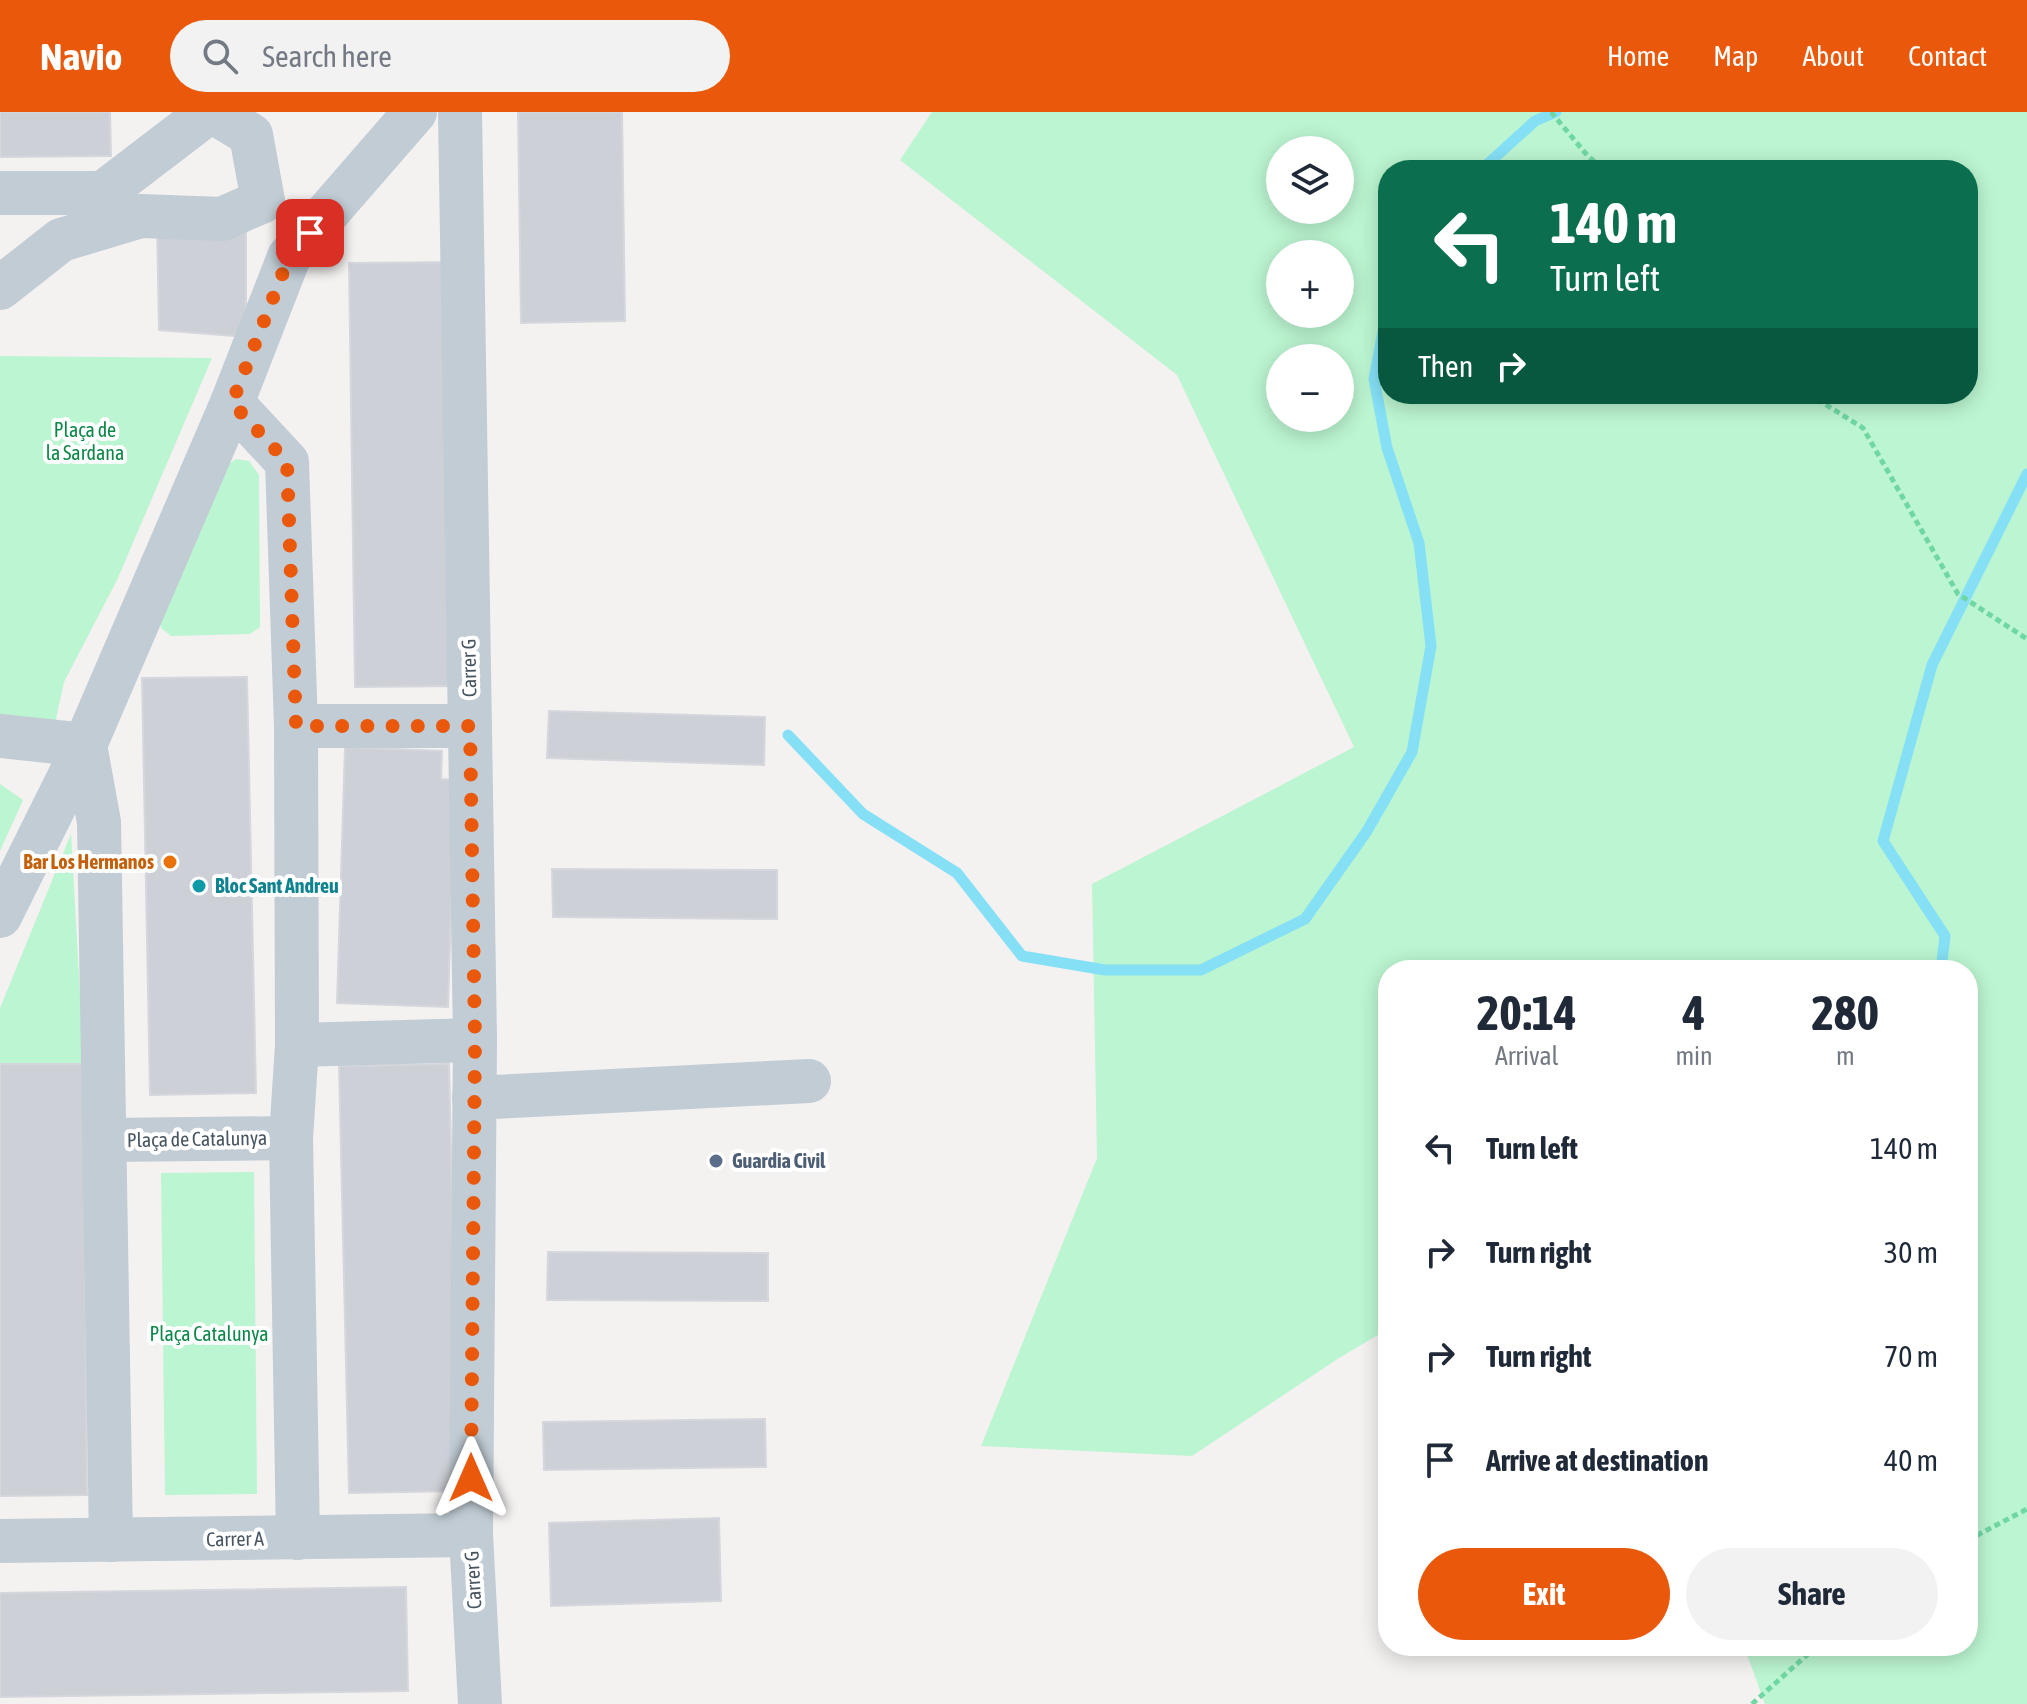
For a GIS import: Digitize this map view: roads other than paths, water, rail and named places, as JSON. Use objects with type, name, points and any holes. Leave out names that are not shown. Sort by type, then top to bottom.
[{"type":"street","points":[[0,193],[103,193],[211,112],[250,124],[263,201],[222,219],[141,216],[61,240],[0,288]]},
{"type":"street","points":[[0,916],[85,745],[232,403],[289,257],[415,112]]},
{"type":"street","name":"Carrer G","points":[[460,112],[475,1040],[471,1535],[480,1704]]},
{"type":"street","points":[[232,403],[287,462],[296,726],[297,1045],[291,1138],[298,1538]]},
{"type":"street","points":[[296,726],[470,726]]},
{"type":"street","points":[[0,736],[85,745]]},
{"type":"street","points":[[85,745],[99,822],[111,1540]]},
{"type":"street","points":[[297,1045],[475,1040]]},
{"type":"street","points":[[474,1098],[809,1081]]},
{"type":"street","name":"Plaça de Catalunya","points":[[104,1140],[291,1138]]},
{"type":"street","name":"Carrer A","points":[[0,1541],[471,1535]]},
{"type":"waterway","points":[[1492,160],[1535,121],[1556,112]]},
{"type":"waterway","points":[[1378,358],[1374,379],[1378,400]]},
{"type":"waterway","points":[[788,735],[863,814],[957,873],[1022,956],[1105,970],[1201,970],[1305,919],[1367,831],[1412,752],[1431,646],[1419,543],[1387,448],[1379,404]]},
{"type":"waterway","points":[[1942,960],[1945,936],[1883,841],[1932,665],[2027,474]]},
{"type":"place","name":"Bar Los Hermanos","points":[[170,862]]},
{"type":"place","name":"Bloc Sant Andreu","points":[[199,886]]},
{"type":"place","name":"Guardia Civil","points":[[716,1161]]},
{"type":"park label","name":"Plaça de la Sardana","points":[[85,442]]},
{"type":"park label","name":"Plaça Catalunya","points":[[209,1334]]}]
